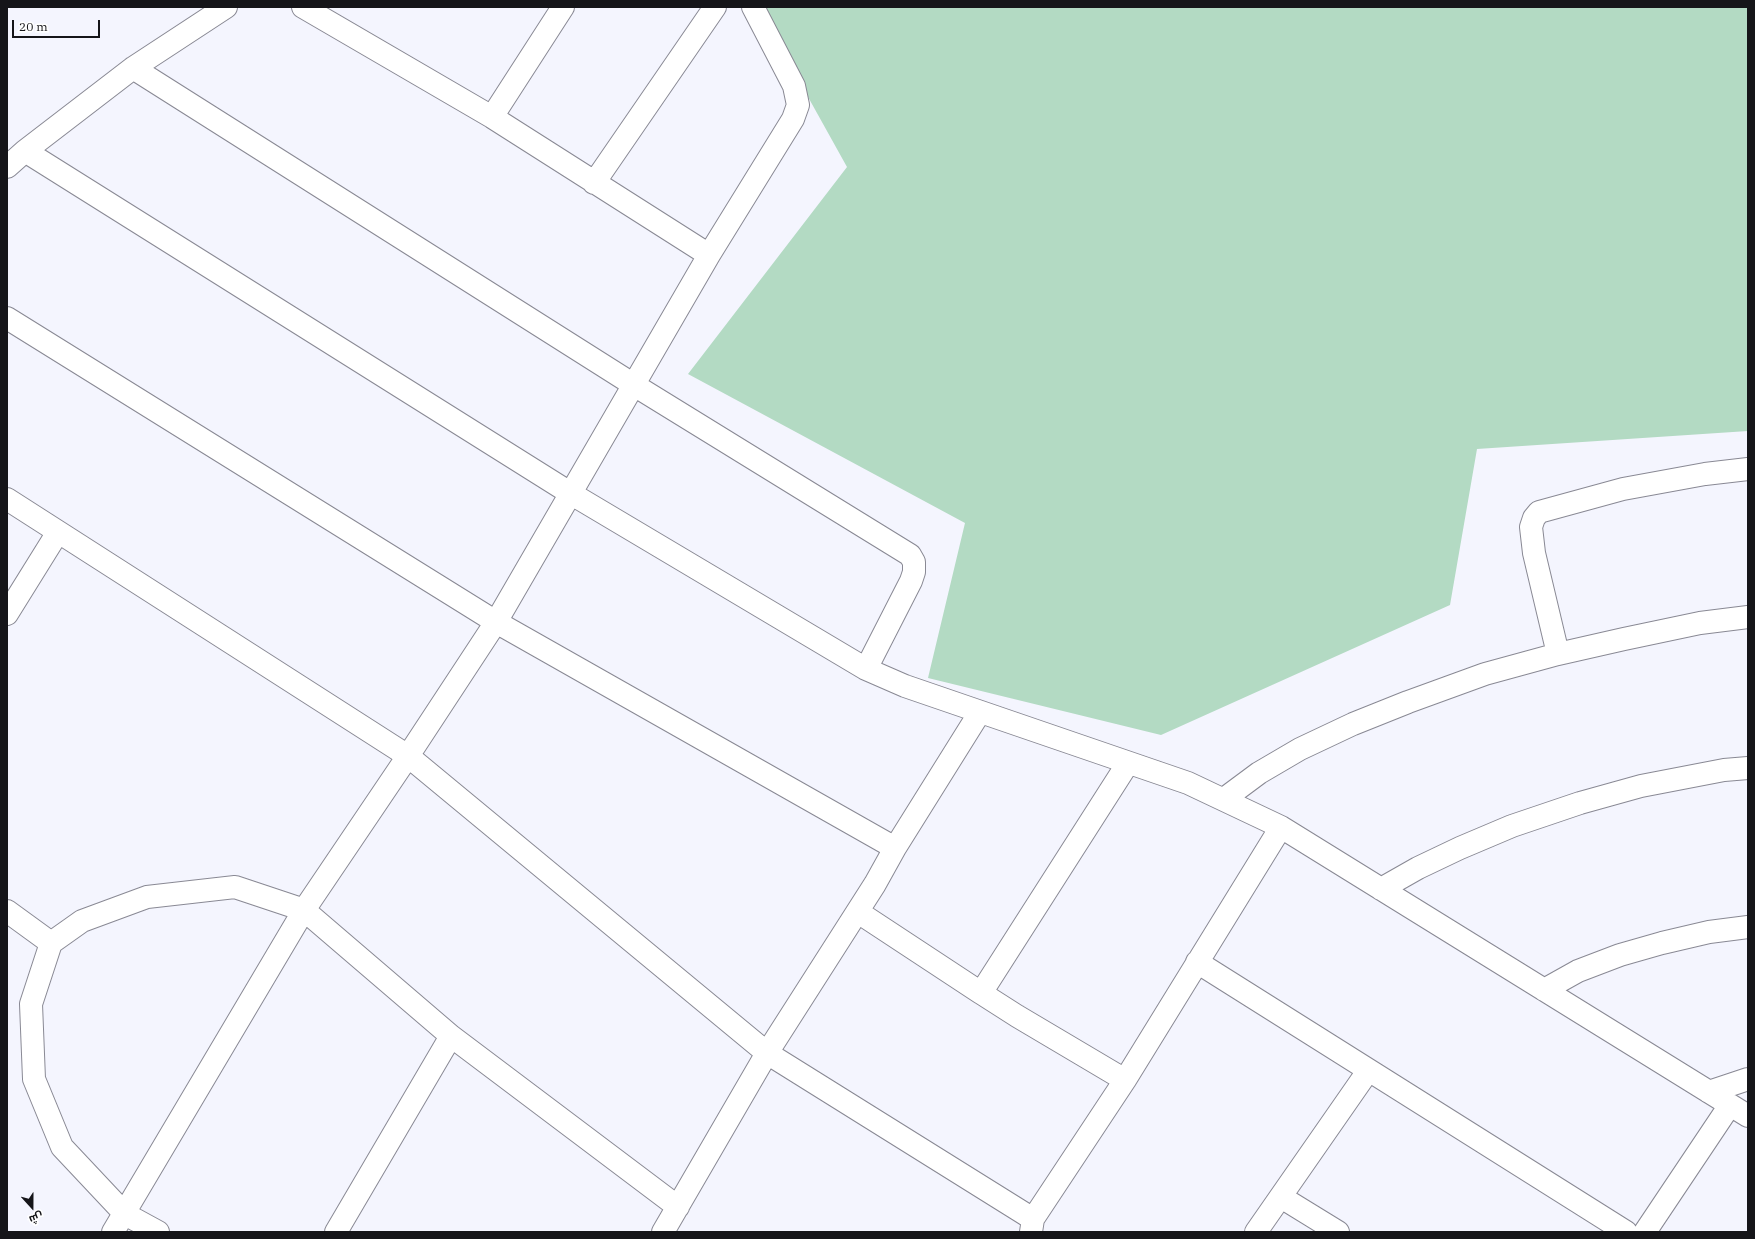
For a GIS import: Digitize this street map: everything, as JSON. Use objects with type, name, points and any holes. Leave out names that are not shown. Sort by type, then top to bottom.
[{"type":"street","points":[[7,167],[133,68],[226,7]]},
{"type":"street","points":[[303,7],[492,117],[709,255]]},
{"type":"street","points":[[492,117],[563,7]]},
{"type":"street","points":[[594,183],[715,7]]},
{"type":"street","points":[[113,1232],[304,910],[496,622],[709,255],[793,119],[798,105],[794,86],[753,7]]},
{"type":"street","points":[[133,68],[634,384],[910,555],[914,562],[914,572],[911,581],[866,669]]},
{"type":"street","points":[[26,151],[570,494],[866,669],[904,686],[1188,783],[1282,827],[1748,1116]]},
{"type":"street","points":[[7,318],[496,622],[895,848]]},
{"type":"street","points":[[1558,654],[1534,553],[1531,527],[1534,518],[1539,512],[1623,489],[1705,474],[1748,469]]},
{"type":"street","points":[[7,499],[408,756],[767,1053],[1032,1226],[1125,1080],[1282,827]]},
{"type":"street","points":[[7,614],[58,532]]},
{"type":"street","points":[[1224,799],[1259,773],[1300,749],[1353,724],[1485,674],[1558,654],[1700,623],[1748,617]]},
{"type":"street","points":[[663,1232],[767,1053],[858,912],[895,848],[980,712]]},
{"type":"street","points":[[981,993],[1128,763]]},
{"type":"street","points":[[1381,889],[1418,868],[1460,848],[1512,826],[1580,803],[1641,786],[1724,770],[1748,768]]},
{"type":"street","points":[[158,1232],[125,1214],[62,1147],[34,1079],[31,1004],[51,943],[82,921],[147,897],[236,887],[304,910],[451,1036],[678,1207]]},
{"type":"street","points":[[7,911],[51,943]]},
{"type":"street","points":[[858,912],[1017,1016],[1125,1080]]},
{"type":"street","points":[[1544,990],[1578,971],[1620,955],[1709,932],[1748,927]]},
{"type":"street","points":[[1197,962],[1626,1232]]},
{"type":"street","points":[[336,1232],[451,1036]]},
{"type":"street","points":[[1256,1232],[1368,1071]]},
{"type":"street","points":[[1709,1092],[1748,1079]]},
{"type":"street","points":[[1645,1232],[1730,1105]]},
{"type":"street","points":[[1281,1197],[1338,1232]]},
{"type":"green space","points":[[758,7],[1748,7],[1748,431],[1477,449],[1450,605],[1161,735],[928,678],[965,523],[688,374],[847,167]]}]
